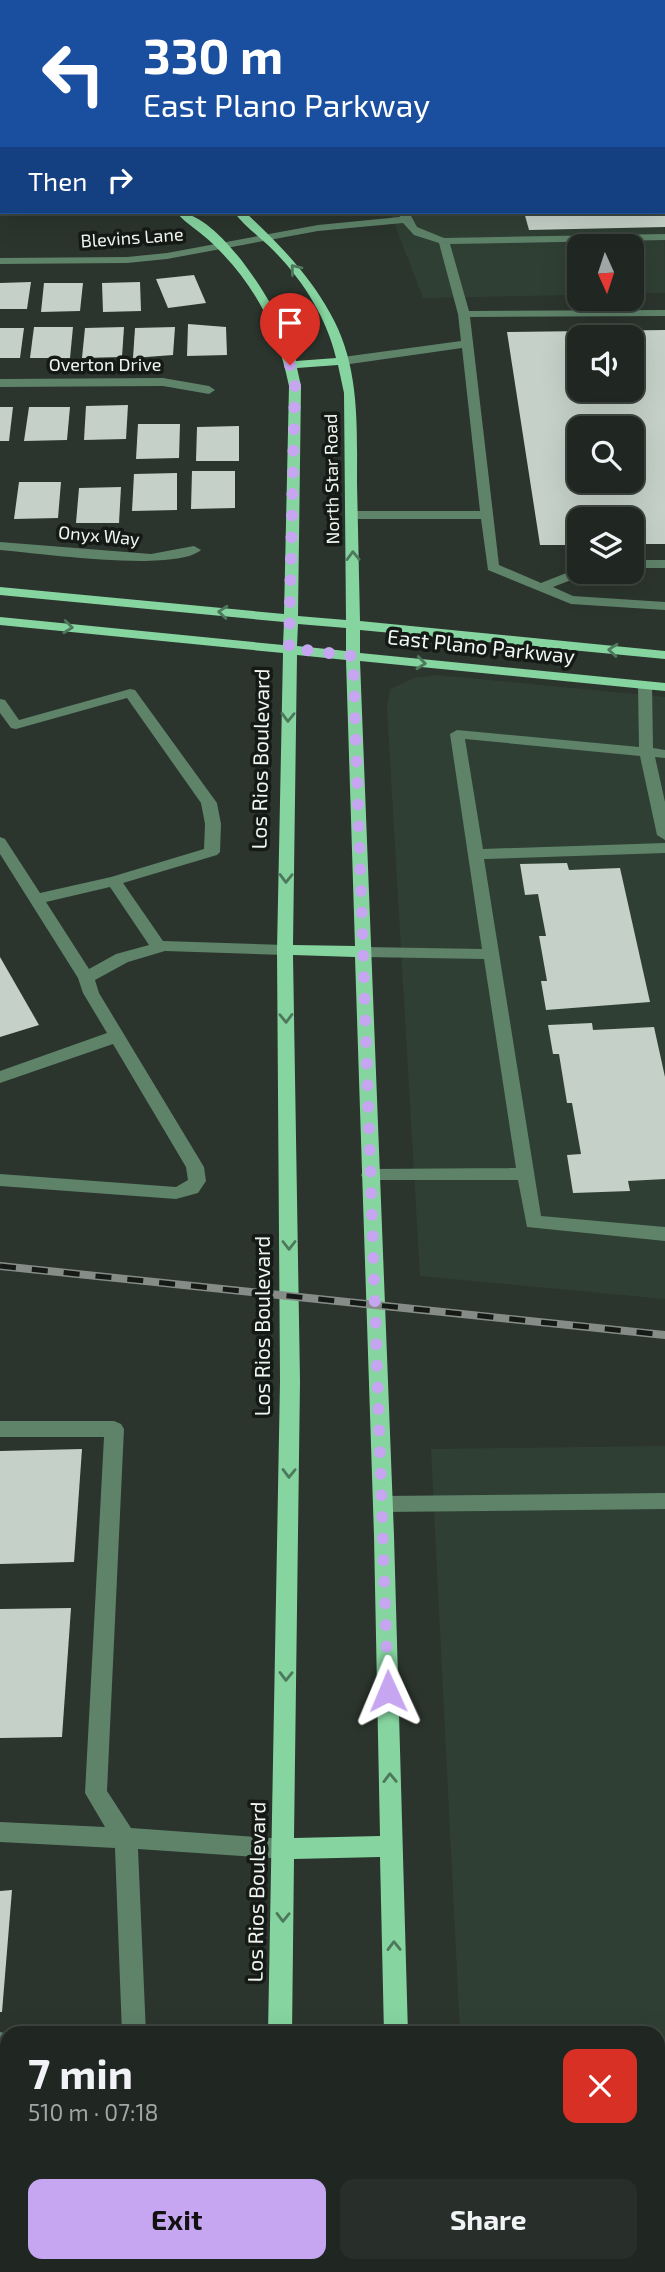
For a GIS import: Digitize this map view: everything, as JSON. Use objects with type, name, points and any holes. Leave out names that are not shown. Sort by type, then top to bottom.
[{"type":"main road","name":"North Star Road","points":[[183,214],[221,247],[245,273],[269,307],[286,344],[295,386],[290,618]]},
{"type":"main road","name":"North Star Road","points":[[241,214],[266,237],[314,295],[326,315],[343,361],[350,393],[353,656]]},
{"type":"main road","points":[[290,365],[343,361]]},
{"type":"main road","name":"East Plano Parkway","points":[[0,591],[665,655]]},
{"type":"main road","name":"Los Rios Boulevard","points":[[280,2026],[290,1381],[285,950],[290,618]]},
{"type":"main road","name":"East Plano Parkway","points":[[0,621],[665,687]]},
{"type":"main road","points":[[353,656],[383,1504],[396,2026]]},
{"type":"main road","points":[[285,950],[364,952]]},
{"type":"main road","points":[[284,1849],[392,1846]]},
{"type":"street","name":"Blevins Lane","points":[[0,261],[127,260],[404,216]]},
{"type":"street","points":[[404,216],[415,233],[444,242],[665,237]]},
{"type":"street","points":[[444,242],[464,314],[493,567],[571,600],[665,606]]},
{"type":"street","points":[[464,314],[665,313]]},
{"type":"street","points":[[343,361],[466,344]]},
{"type":"street","name":"Overton Drive","points":[[0,383],[163,382],[209,390]]},
{"type":"street","points":[[352,515],[487,515]]},
{"type":"street","name":"Onyx Way","points":[[0,546],[151,558],[194,550]]},
{"type":"street","points":[[644,564],[665,564]]},
{"type":"street","points":[[540,588],[567,577]]},
{"type":"street","points":[[645,685],[646,752],[665,835]]},
{"type":"street","points":[[0,702],[8,727],[130,694],[209,803],[213,824],[212,852],[114,881],[36,899]]},
{"type":"street","points":[[665,754],[457,734],[533,1222],[665,1234]]},
{"type":"street","points":[[0,842],[86,978],[91,993],[195,1167],[197,1181],[192,1188],[176,1193],[0,1180]]},
{"type":"street","points":[[476,854],[665,848]]},
{"type":"street","points":[[114,881],[159,947]]},
{"type":"street","points":[[86,978],[122,958],[159,947],[285,950]]},
{"type":"street","points":[[364,952],[491,954]]},
{"type":"street","points":[[0,1077],[117,1036]]},
{"type":"street","points":[[370,1175],[525,1174]]},
{"type":"street","points":[[0,1429],[114,1429],[96,1793],[127,1840],[134,2026]]},
{"type":"street","points":[[383,1504],[665,1501]]},
{"type":"street","points":[[0,1832],[284,1849]]},
{"type":"shaded area","points":[[391,214],[664,214],[665,293],[644,293],[644,234],[567,234],[567,295],[423,298]]},
{"type":"shaded area","points":[[437,675],[665,697],[665,1299],[420,1276],[387,708],[390,689],[414,678]]},
{"type":"shaded area","points":[[665,1446],[665,2026],[460,2026],[431,1449]]},
{"type":"building","points":[[525,214],[665,214],[665,227],[529,230]]},
{"type":"building","points":[[194,275],[206,303],[168,308],[156,279]]},
{"type":"building","points":[[31,282],[27,309],[0,309],[0,283]]},
{"type":"building","points":[[140,282],[141,311],[103,312],[102,283]]},
{"type":"building","points":[[44,283],[83,283],[80,311],[41,312]]},
{"type":"building","points":[[188,324],[226,327],[227,355],[187,356]]},
{"type":"building","points":[[34,327],[73,327],[70,358],[30,358]]},
{"type":"building","points":[[124,327],[122,357],[82,358],[85,328]]},
{"type":"building","points":[[175,327],[173,355],[133,358],[135,328]]},
{"type":"building","points":[[0,328],[24,328],[20,358],[0,358]]},
{"type":"building","points":[[644,330],[665,330],[665,544],[644,544],[644,507],[567,507],[567,545],[540,545],[507,332],[567,331],[567,402],[644,402]]},
{"type":"building","points":[[128,405],[126,439],[84,440],[86,406]]},
{"type":"building","points":[[0,407],[13,407],[9,441],[0,441]]},
{"type":"building","points":[[29,407],[70,407],[67,440],[24,441]]},
{"type":"building","points":[[138,424],[180,424],[179,458],[136,459]]},
{"type":"building","points":[[239,426],[239,461],[196,461],[197,427]]},
{"type":"building","points":[[192,471],[235,471],[235,508],[191,509]]},
{"type":"building","points":[[177,473],[177,510],[132,511],[134,474]]},
{"type":"building","points":[[19,482],[61,482],[58,518],[14,519]]},
{"type":"building","points":[[121,487],[119,523],[76,523],[79,488]]},
{"type":"building","points":[[567,863],[569,870],[620,868],[650,1002],[546,1010],[541,981],[547,981],[539,936],[546,936],[538,894],[525,895],[520,864]]},
{"type":"building","points":[[0,957],[39,1025],[0,1037]]},
{"type":"building","points":[[592,1023],[593,1030],[654,1027],[665,1077],[665,1179],[628,1181],[630,1191],[573,1193],[567,1155],[581,1154],[572,1103],[567,1103],[559,1054],[553,1054],[548,1025]]},
{"type":"building","points":[[82,1449],[74,1562],[0,1564],[0,1451]]},
{"type":"building","points":[[71,1608],[62,1737],[0,1738],[0,1609]]},
{"type":"building","points":[[12,1890],[2,2012],[0,2012],[0,1891]]},
{"type":"railway","points":[[0,1266],[665,1335]]},
{"type":"route","points":[[290,365],[295,386],[289,648],[353,656],[388,1691]]}]
